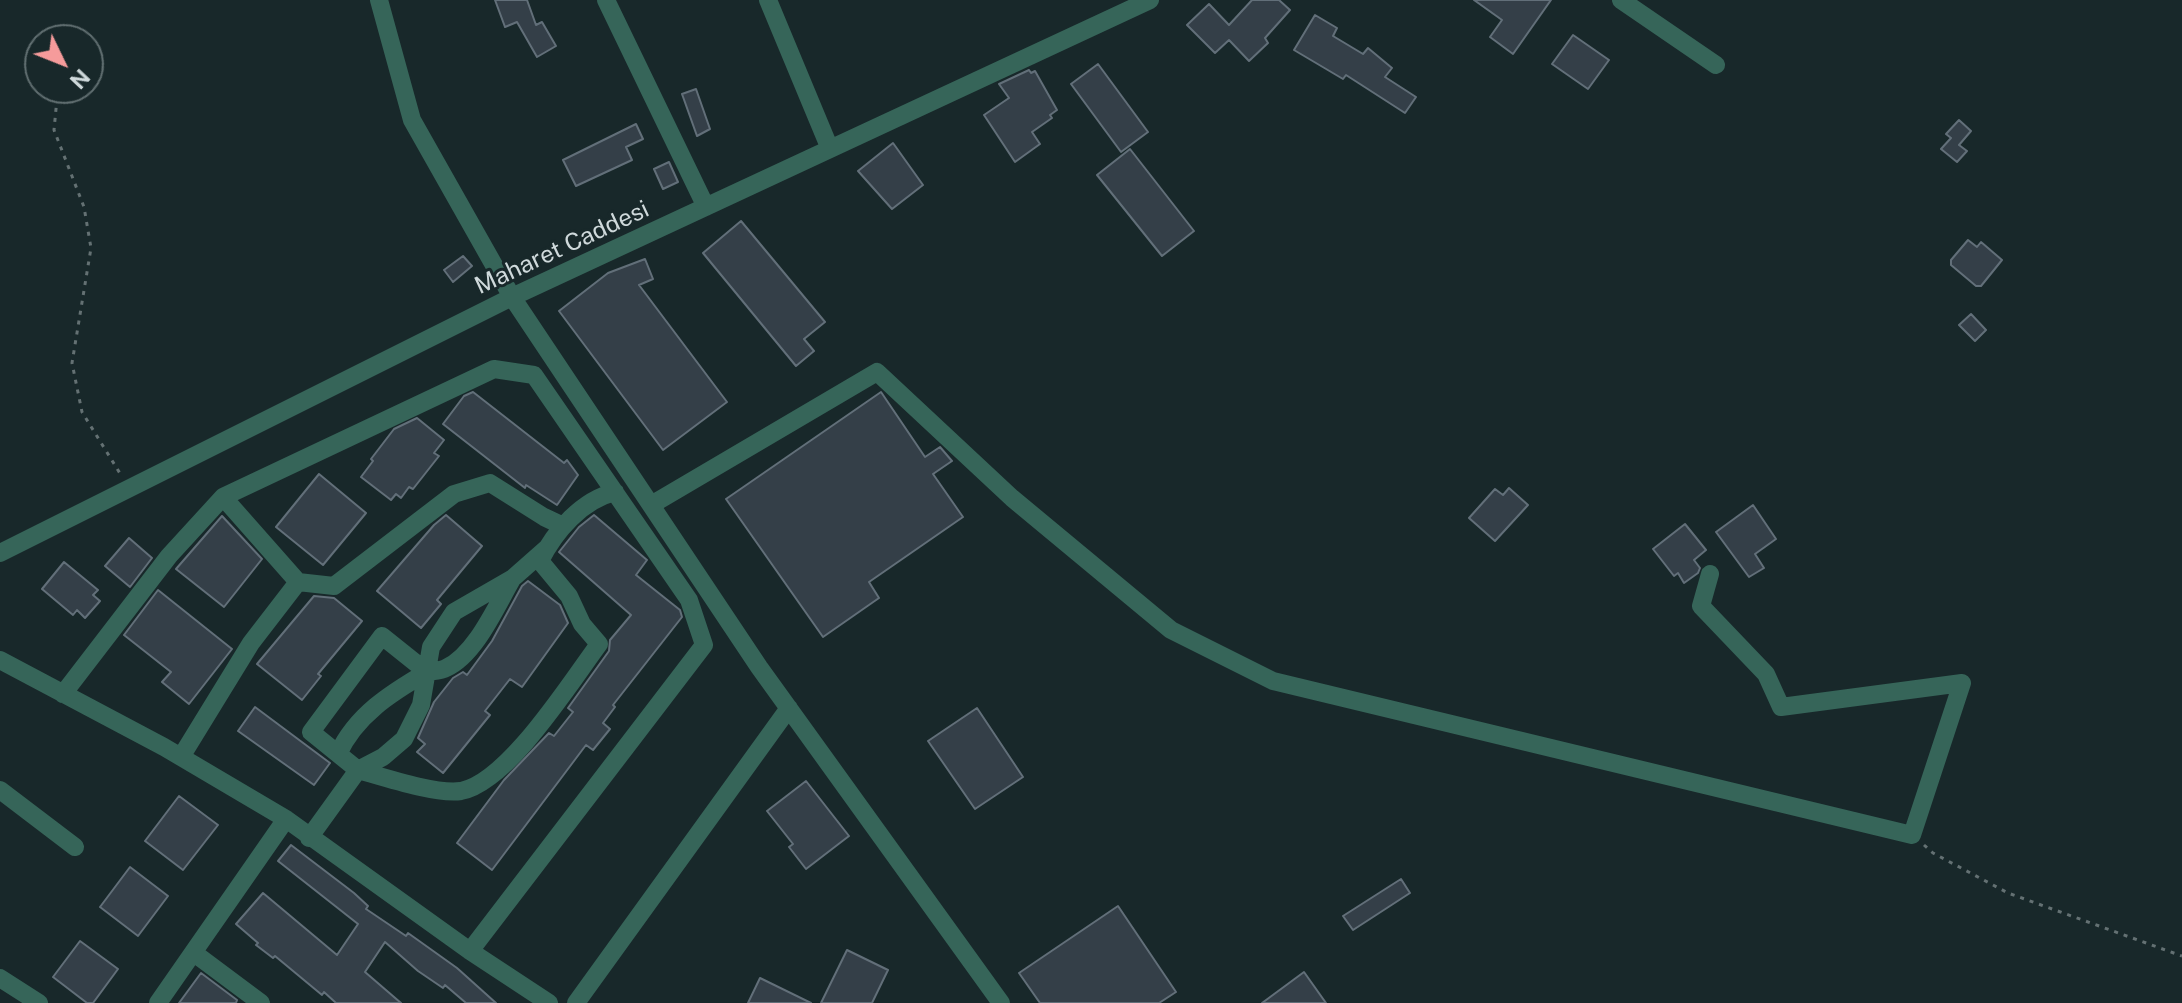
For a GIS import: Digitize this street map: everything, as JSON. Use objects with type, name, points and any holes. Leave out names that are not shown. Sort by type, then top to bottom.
[{"type":"street","points":[[379,0],[412,120],[512,297],[789,708],[1001,1003]]},
{"type":"street","points":[[606,0],[706,207]]},
{"type":"street","points":[[768,0],[830,149]]},
{"type":"street","name":"Maharet Caddesi","points":[[0,553],[512,297],[1150,0]]},
{"type":"street","points":[[1621,0],[1716,65]]},
{"type":"street","points":[[63,694],[169,556],[223,497],[494,369],[534,375],[689,600],[704,645],[470,951]]},
{"type":"street","points":[[651,505],[877,372],[1012,498],[1171,630],[1273,681],[1912,835],[1962,683],[1781,707],[1766,674],[1701,606],[1710,574]]},
{"type":"street","points":[[223,497],[298,582],[334,586],[386,543],[454,494],[490,483],[563,526]]},
{"type":"street","points":[[427,672],[382,636],[311,732],[358,770],[419,787],[461,791],[492,778],[514,756],[599,644],[582,624],[569,596],[540,561],[563,526],[597,497],[615,492]]},
{"type":"street","points":[[309,838],[358,770],[383,757],[404,739],[421,705],[431,647],[454,612],[513,578],[547,548]]},
{"type":"street","points":[[338,754],[346,736],[376,704],[427,672],[446,668],[465,653],[481,633],[513,578]]},
{"type":"street","points":[[181,757],[251,643],[298,582]]},
{"type":"street","points":[[1,662],[181,757],[286,819],[470,951],[549,1003]]},
{"type":"street","points":[[576,1003],[789,708]]},
{"type":"street","points":[[0,790],[75,847]]},
{"type":"street","points":[[158,1003],[286,819]]},
{"type":"street","points":[[194,953],[261,1003]]},
{"type":"street","points":[[0,978],[39,1003]]},
{"type":"path","points":[[56,104],[54,130],[84,207],[91,248],[72,363],[82,412],[129,489]]},
{"type":"path","points":[[1912,835],[1933,853],[2008,893],[2182,956]]},
{"type":"building","points":[[495,0],[527,0],[536,25],[542,22],[556,46],[537,57],[517,22],[505,27]]},
{"type":"building","points":[[1252,0],[1279,0],[1290,10],[1265,38],[1268,43],[1249,61],[1229,40],[1215,53],[1187,25],[1209,4],[1229,25]]},
{"type":"building","points":[[1474,0],[1551,0],[1513,54],[1490,37],[1502,20]]},
{"type":"building","points":[[1315,15],[1337,28],[1333,36],[1363,54],[1368,48],[1392,68],[1385,77],[1416,97],[1405,113],[1346,75],[1343,79],[1294,50]]},
{"type":"building","points":[[1573,35],[1609,60],[1588,89],[1552,64]]},
{"type":"building","points":[[1098,64],[1148,132],[1121,152],[1071,84]]},
{"type":"building","points":[[1029,70],[1031,73],[1035,71],[1057,110],[1050,115],[1052,118],[1032,132],[1040,144],[1015,162],[984,115],[1009,98],[999,84]]},
{"type":"building","points":[[696,89],[710,129],[697,136],[682,94]]},
{"type":"building","points":[[1959,120],[1971,131],[1959,145],[1967,151],[1957,162],[1941,149],[1951,138],[1946,134]]},
{"type":"building","points":[[636,124],[643,139],[626,147],[632,160],[576,186],[563,160]]},
{"type":"building","points":[[893,143],[923,185],[892,209],[858,171]]},
{"type":"building","points":[[1130,149],[1194,231],[1162,256],[1097,175]]},
{"type":"building","points":[[669,162],[678,182],[663,189],[654,169]]},
{"type":"building","points":[[741,221],[825,322],[804,339],[814,351],[796,366],[703,253]]},
{"type":"building","points":[[1968,240],[1977,247],[1981,242],[2002,260],[1981,286],[1976,286],[1951,265],[1951,260]]},
{"type":"building","points":[[463,256],[472,266],[453,282],[444,270]]},
{"type":"building","points":[[645,259],[653,279],[639,285],[727,402],[663,450],[559,311],[608,273]]},
{"type":"building","points":[[1971,314],[1986,330],[1975,341],[1959,325]]},
{"type":"building","points":[[473,392],[564,463],[567,460],[578,475],[557,505],[526,485],[525,488],[443,424],[464,396]]},
{"type":"building","points":[[881,392],[925,457],[940,447],[952,461],[933,474],[963,517],[869,582],[879,598],[823,637],[726,499]]},
{"type":"building","points":[[417,418],[444,440],[434,453],[439,456],[413,489],[409,487],[401,498],[396,494],[391,500],[361,477],[394,429]]},
{"type":"building","points":[[319,474],[366,513],[323,565],[276,527]]},
{"type":"building","points":[[1509,488],[1528,505],[1495,541],[1469,518],[1495,489],[1503,495]]},
{"type":"building","points":[[1753,505],[1776,539],[1755,554],[1764,568],[1749,577],[1716,532]]},
{"type":"building","points":[[446,515],[482,546],[437,600],[441,604],[421,628],[377,591]]},
{"type":"building","points":[[594,515],[647,560],[636,575],[680,610],[682,617],[613,705],[615,707],[603,723],[610,729],[593,750],[586,745],[492,870],[457,843],[504,780],[549,733],[554,736],[573,712],[568,708],[609,651],[610,640],[631,615],[559,552],[579,527]]},
{"type":"building","points":[[222,516],[262,559],[224,607],[176,569]]},
{"type":"building","points":[[1685,524],[1706,550],[1694,560],[1700,568],[1698,573],[1684,583],[1678,573],[1674,576],[1653,549]]},
{"type":"building","points":[[129,538],[152,558],[130,587],[105,566]]},
{"type":"building","points":[[64,562],[98,590],[93,595],[100,601],[85,618],[77,610],[73,615],[42,589]]},
{"type":"building","points":[[528,581],[560,605],[568,623],[522,687],[510,679],[485,711],[490,715],[443,773],[417,752],[425,744],[418,738],[434,702],[453,678],[463,672],[467,675],[492,641],[522,586]]},
{"type":"building","points":[[158,590],[232,649],[189,704],[162,682],[171,672],[124,635]]},
{"type":"building","points":[[314,596],[334,598],[362,621],[318,674],[321,676],[302,700],[257,664]]},
{"type":"building","points":[[255,707],[330,763],[314,785],[238,731]]},
{"type":"building","points":[[977,708],[1023,777],[975,809],[928,741]]},
{"type":"building","points":[[806,781],[849,836],[806,869],[789,847],[793,844],[767,811]]},
{"type":"building","points":[[179,796],[218,825],[183,870],[145,841]]},
{"type":"building","points":[[291,845],[354,893],[368,906],[366,909],[406,936],[408,933],[457,968],[496,1003],[466,1003],[445,985],[443,988],[418,971],[385,942],[365,972],[401,1003],[336,1003],[256,945],[258,943],[236,924],[263,893],[337,955],[358,924],[278,861]]},
{"type":"building","points":[[130,867],[168,896],[138,936],[100,907]]},
{"type":"building","points":[[1401,879],[1410,893],[1353,930],[1343,916]]},
{"type":"building","points":[[1118,906],[1176,992],[1159,1003],[1040,1003],[1019,973]]},
{"type":"building","points":[[80,941],[118,969],[93,1003],[87,1003],[53,977]]},
{"type":"building","points":[[847,950],[888,970],[872,1003],[821,1003]]},
{"type":"building","points":[[1304,972],[1326,1003],[1262,1003]]},
{"type":"building","points":[[201,973],[237,1000],[236,1003],[179,1003]]},
{"type":"building","points":[[760,978],[811,1003],[748,1003]]}]
